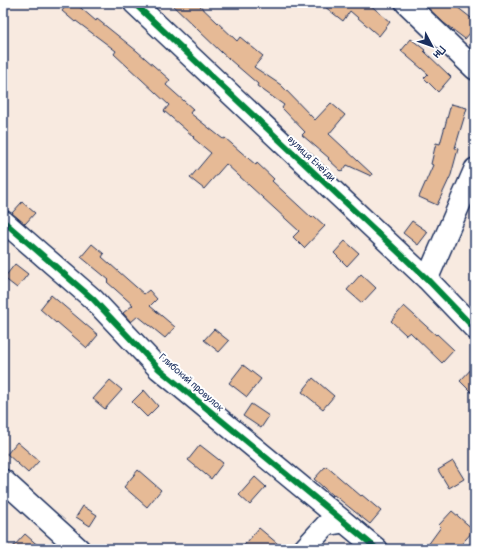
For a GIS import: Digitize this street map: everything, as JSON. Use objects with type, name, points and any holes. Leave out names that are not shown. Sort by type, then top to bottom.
[{"type":"street","name":"вулиця Енеїди","points":[[134,3],[427,279],[475,329]]},
{"type":"street","points":[[406,3],[475,69]]},
{"type":"street","points":[[427,279],[475,169]]},
{"type":"street","name":"Глибокий провулок","points":[[3,221],[93,299],[159,369],[376,549]]},
{"type":"street","points":[[3,480],[79,549]]},
{"type":"street","points":[[304,549],[326,526],[342,522]]},
{"type":"building","points":[[68,3],[75,3],[96,21],[97,19],[137,51],[170,80],[166,85],[193,109],[190,113],[223,139],[225,138],[256,165],[257,163],[274,179],[272,181],[312,218],[314,216],[325,226],[304,248],[293,237],[299,231],[226,164],[204,189],[190,178],[211,153],[164,111],[169,105],[114,54],[116,51],[62,11]]},
{"type":"building","points":[[170,3],[197,3],[237,41],[240,37],[263,56],[254,67],[281,85],[315,120],[331,103],[345,115],[329,134],[372,174],[371,176],[347,165],[342,172],[328,159],[329,158],[302,135],[305,132],[282,108],[284,105],[257,86],[258,84],[222,53]]},
{"type":"building","points":[[320,3],[368,3],[390,22],[379,36],[350,11],[343,21]]},
{"type":"building","points":[[423,3],[452,3],[475,21],[475,27],[465,39],[444,23]]},
{"type":"building","points":[[411,39],[425,50],[424,51],[451,77],[438,92],[424,78],[428,74],[401,51]]},
{"type":"building","points":[[451,104],[467,108],[455,148],[458,149],[451,175],[437,205],[419,197],[433,165],[431,164],[436,143],[440,144]]},
{"type":"building","points":[[22,202],[35,213],[25,224],[12,213]]},
{"type":"building","points":[[412,221],[428,232],[418,245],[403,233]]},
{"type":"building","points":[[345,241],[359,253],[347,266],[334,253]]},
{"type":"building","points":[[92,244],[104,254],[102,257],[144,294],[149,290],[157,299],[150,306],[175,327],[165,338],[138,316],[131,322],[123,313],[133,305],[107,282],[109,280],[81,257]]},
{"type":"building","points":[[15,264],[28,274],[17,288],[4,278]]},
{"type":"building","points":[[361,274],[376,288],[362,303],[347,290]]},
{"type":"building","points":[[51,295],[98,335],[87,348],[40,309]]},
{"type":"building","points":[[404,306],[454,350],[442,363],[410,332],[406,335],[391,321]]},
{"type":"building","points":[[214,329],[229,341],[219,352],[204,340]]},
{"type":"building","points":[[243,365],[261,379],[247,397],[229,383]]},
{"type":"building","points":[[475,365],[475,396],[460,381]]},
{"type":"building","points":[[313,378],[334,396],[323,409],[302,392]]},
{"type":"building","points":[[110,380],[122,390],[105,409],[93,399]]},
{"type":"building","points":[[144,390],[158,406],[147,417],[132,402]]},
{"type":"building","points":[[251,404],[269,416],[261,428],[243,416]]},
{"type":"building","points":[[17,442],[39,461],[28,473],[7,454]]},
{"type":"building","points":[[200,445],[223,463],[211,479],[188,460]]},
{"type":"building","points":[[453,461],[464,479],[449,488],[438,470]]},
{"type":"building","points":[[326,466],[381,511],[370,524],[334,495],[333,496],[314,479]]},
{"type":"building","points":[[138,470],[161,490],[147,507],[124,487]]},
{"type":"building","points":[[255,477],[266,487],[250,505],[239,495]]},
{"type":"building","points":[[83,506],[97,515],[90,526],[76,517]]},
{"type":"building","points":[[452,511],[474,530],[457,549],[425,549],[441,527],[439,525]]},
{"type":"building","points":[[259,528],[284,549],[241,549]]},
{"type":"building","points":[[25,534],[42,549],[11,549]]},
{"type":"cycle path","points":[[134,3],[427,279],[475,329]]},
{"type":"cycle path","points":[[3,221],[93,299],[159,369],[377,549]]}]
